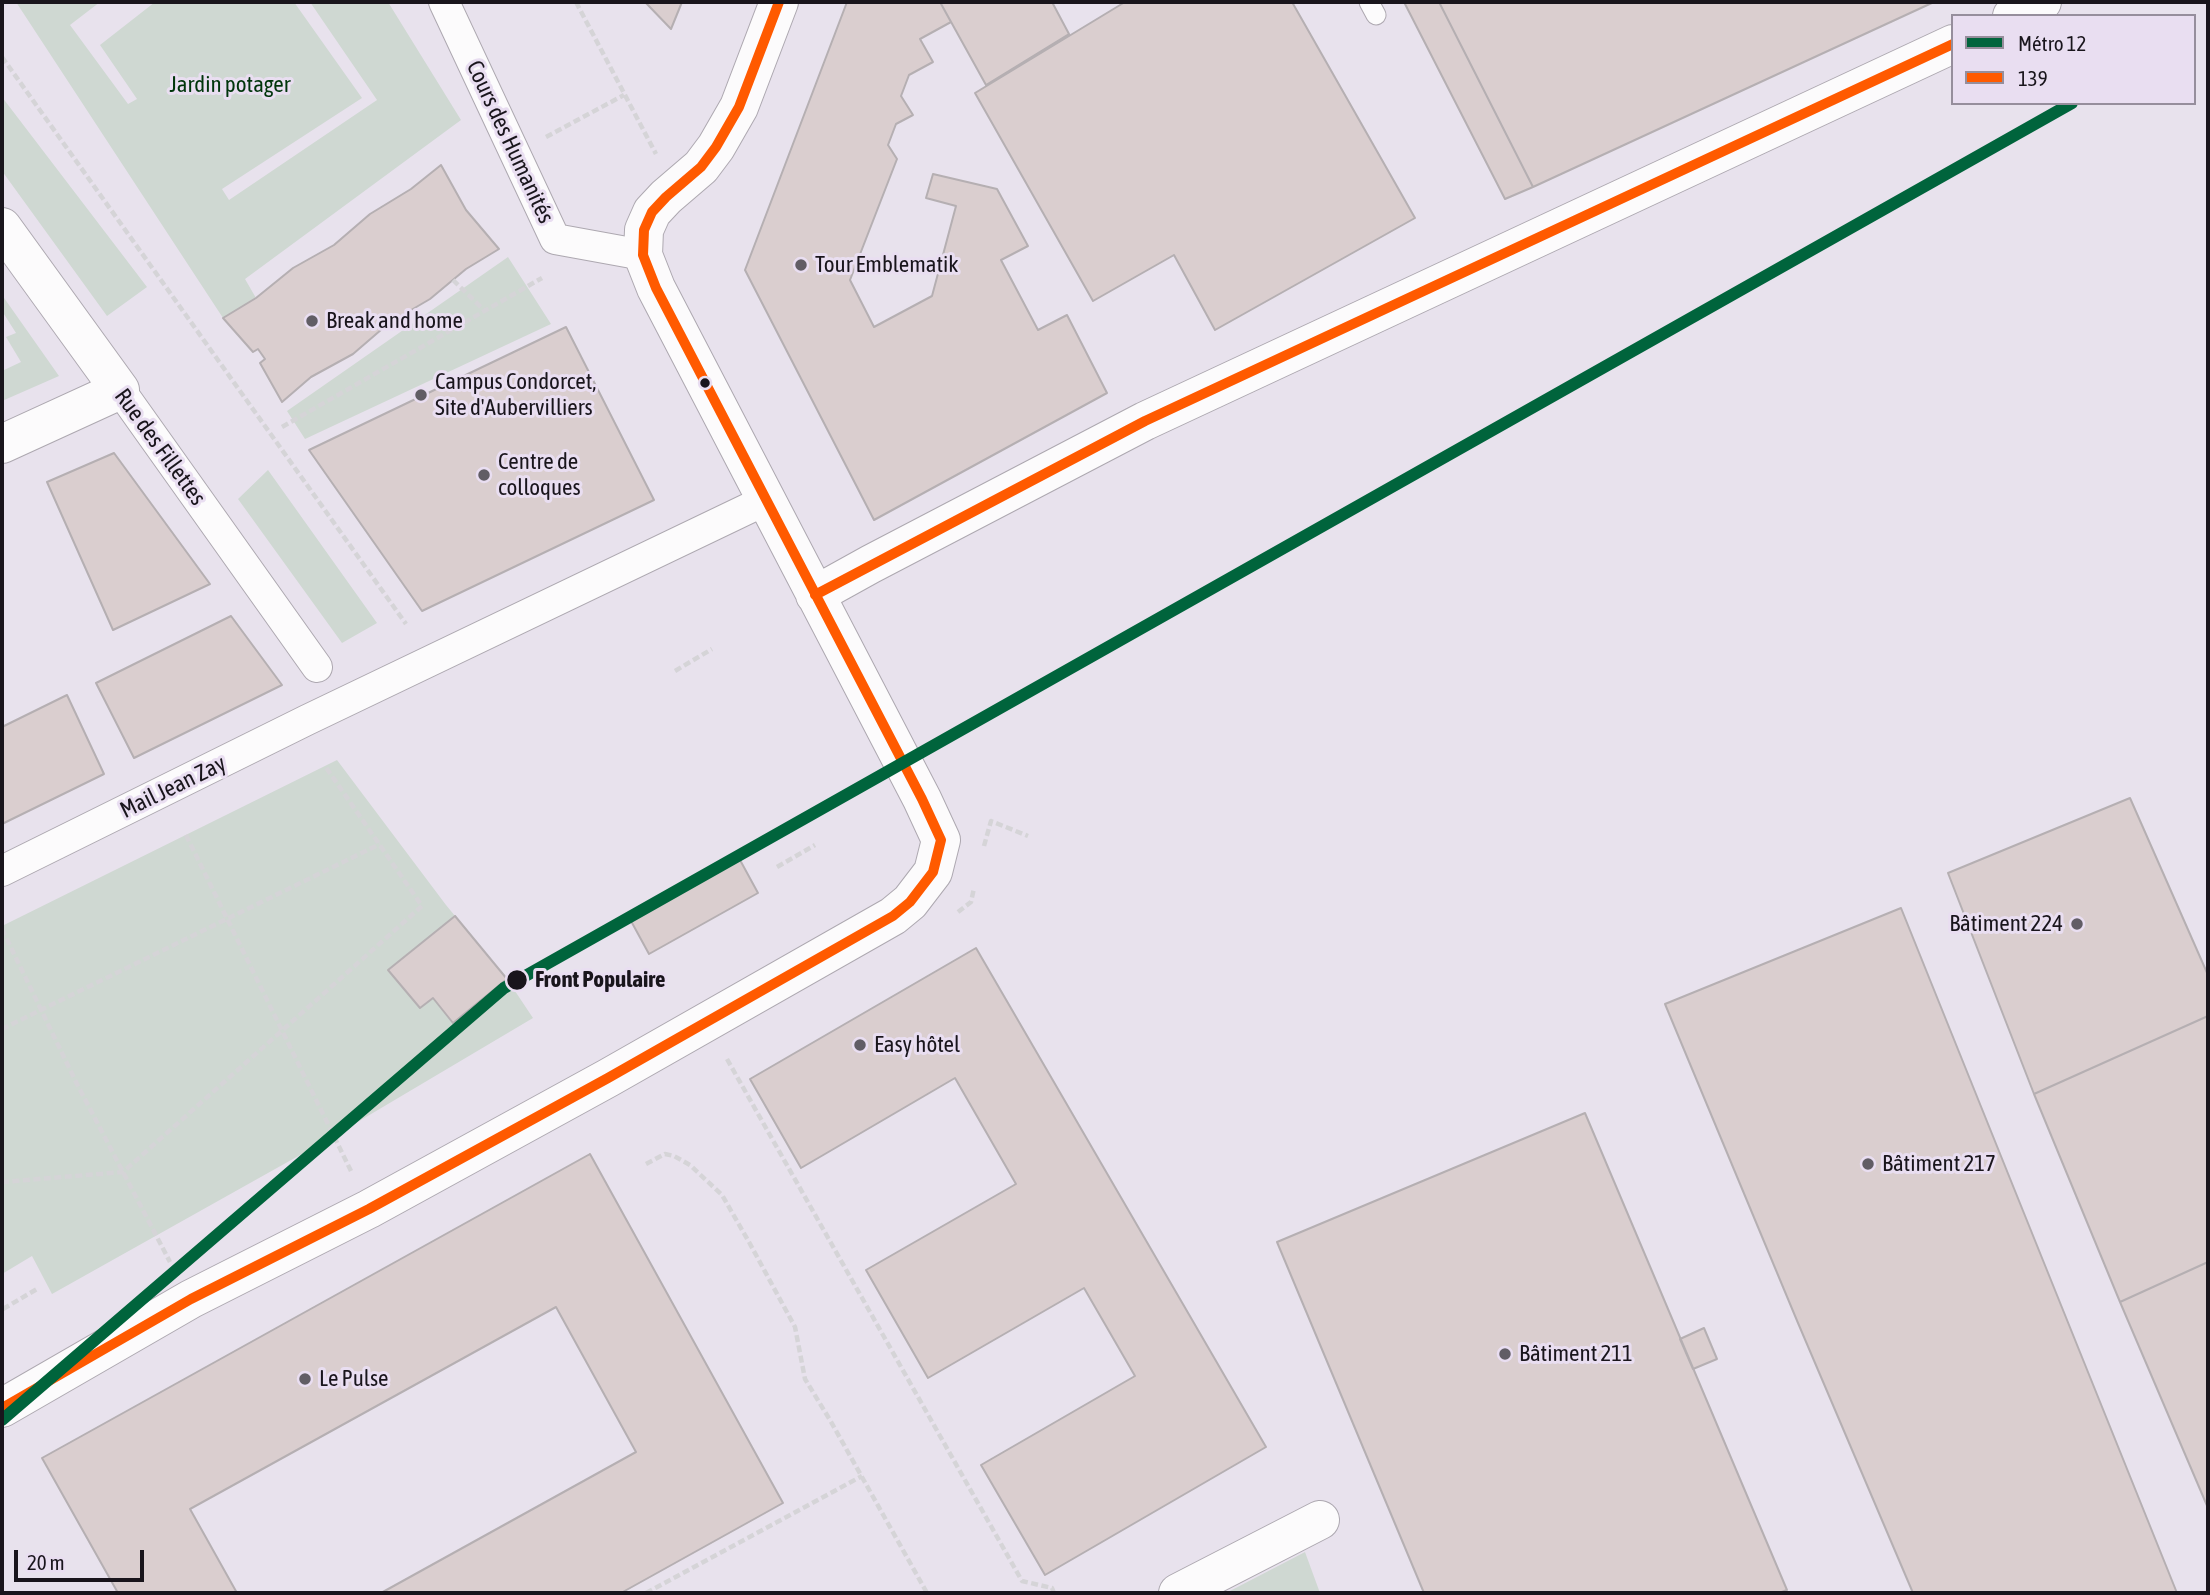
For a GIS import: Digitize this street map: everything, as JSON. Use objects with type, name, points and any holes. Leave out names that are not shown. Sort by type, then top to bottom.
[{"type":"street","name":"Cours des Humanités","points":[[444,2],[555,239],[643,255]]},
{"type":"street","points":[[2,1408],[191,1299],[369,1209],[599,1083],[892,916],[910,902],[933,872],[941,840],[922,799],[656,288],[643,255],[644,230],[652,212],[701,167],[739,107],[779,2]]},
{"type":"street","points":[[2016,14],[2042,2]]},
{"type":"street","points":[[815,595],[1145,421],[1951,45]]},
{"type":"street","name":"Rue des Fillettes","points":[[2,227],[317,667]]},
{"type":"street","points":[[2,444],[120,390]]},
{"type":"street","name":"Mail Jean Zay","points":[[2,872],[344,703],[766,500]]},
{"type":"street","points":[[1178,1593],[1320,1520]]},
{"type":"path","points":[[576,2],[656,155],[681,185]]},
{"type":"path","points":[[2,57],[406,624]]},
{"type":"path","points":[[515,154],[624,95]]},
{"type":"path","points":[[282,427],[541,278]]},
{"type":"path","points":[[453,280],[485,311]]},
{"type":"path","points":[[675,671],[712,649]]},
{"type":"path","points":[[2,1182],[123,1172],[422,906],[325,766]]},
{"type":"path","points":[[186,835],[334,1136]]},
{"type":"path","points":[[2,1029],[380,844]]},
{"type":"path","points":[[777,867],[815,845]]},
{"type":"path","points":[[2,929],[155,1236]]},
{"type":"path","points":[[715,1065],[727,1058],[1022,1581],[1052,1588],[1054,1593]]},
{"type":"path","points":[[646,1164],[665,1154],[674,1156],[690,1165],[722,1195],[795,1326],[805,1379],[927,1593]]},
{"type":"path","points":[[3,1309],[37,1289]]},
{"type":"path","points":[[646,1593],[862,1476]]},
{"type":"green space","name":"Jardin potager","points":[[16,2],[100,2],[70,25],[128,104],[137,99],[100,45],[155,2],[294,2],[362,98],[222,189],[229,200],[377,100],[310,2],[388,2],[461,120],[245,279],[256,298],[223,318]]},
{"type":"green space","points":[[2,97],[147,287],[107,316],[2,171]]},
{"type":"green space","points":[[508,257],[551,324],[305,439],[287,411]]},
{"type":"green space","points":[[2,295],[59,376],[2,401],[2,371],[21,362],[6,337],[16,333],[2,311]]},
{"type":"green space","points":[[268,470],[377,623],[342,643],[238,499]]},
{"type":"green space","points":[[337,760],[446,905],[507,979],[533,1018],[334,1136],[52,1294],[32,1256],[2,1274],[2,926]]},
{"type":"green space","points":[[1305,1552],[1320,1593],[1226,1593]]},
{"type":"building","points":[[645,2],[682,2],[671,29]]},
{"type":"building","name":"Tour Emblematik","points":[[847,2],[940,2],[951,22],[920,39],[933,62],[909,75],[901,96],[913,115],[896,124],[888,145],[897,159],[850,280],[874,327],[932,296],[956,206],[926,198],[933,174],[997,189],[1028,246],[1001,260],[1038,330],[1067,315],[1107,393],[874,520],[745,270]]},
{"type":"building","points":[[940,2],[1052,2],[1069,34],[986,85]]},
{"type":"building","points":[[1125,2],[1292,2],[1415,218],[1215,330],[1174,255],[1093,301],[975,93]]},
{"type":"building","points":[[1404,2],[1439,2],[1533,187],[1505,199]]},
{"type":"building","points":[[1439,2],[1934,2],[1533,187]]},
{"type":"building","points":[[441,165],[466,210],[499,249],[466,269],[430,299],[389,323],[353,354],[311,377],[282,402],[260,363],[265,359],[258,349],[253,352],[223,318],[256,298],[293,268],[334,245],[370,214],[411,189]]},
{"type":"building","name":"Centre de colloques","points":[[566,327],[654,500],[422,611],[309,450]]},
{"type":"building","points":[[114,453],[210,584],[113,630],[47,482]]},
{"type":"building","points":[[231,616],[282,685],[134,758],[96,683]]},
{"type":"building","points":[[67,695],[104,774],[2,824],[2,727]]},
{"type":"building","name":"Bâtiment 224","points":[[2130,798],[2208,975],[2208,1016],[2034,1094],[1948,873]]},
{"type":"building","points":[[740,860],[758,893],[649,954],[631,921]]},
{"type":"building","name":"Bâtiment 217","points":[[1901,908],[2177,1593],[1913,1593],[1665,1004]]},
{"type":"building","points":[[455,916],[507,979],[453,1023],[433,998],[420,1008],[388,970]]},
{"type":"building","points":[[976,948],[1266,1447],[1045,1575],[981,1465],[1135,1376],[1084,1288],[928,1378],[866,1270],[1016,1184],[955,1078],[801,1168],[750,1079]]},
{"type":"building","points":[[2208,1016],[2208,1262],[2120,1302],[2034,1094]]},
{"type":"building","name":"Bâtiment 211","points":[[1585,1113],[1787,1590],[1779,1593],[1424,1593],[1277,1242]]},
{"type":"building","name":"Le Pulse","points":[[590,1154],[783,1503],[621,1593],[381,1593],[636,1452],[556,1307],[190,1509],[237,1593],[118,1593],[42,1458]]},
{"type":"building","points":[[2208,1262],[2208,1508],[2120,1302]]},
{"type":"building","points":[[1704,1328],[1717,1359],[1693,1369],[1680,1339]]},
{"type":"metro line","name":"12","points":[[2,1420],[504,988],[2068,105]]},
{"type":"transit line","name":"139","points":[[2,1408],[191,1299],[369,1209],[608,1078],[893,916],[910,902],[933,872],[941,840],[922,799],[656,288],[643,255],[644,230],[652,212],[701,167],[739,107],[779,2]]},
{"type":"transit line","name":"139","points":[[815,595],[1145,421],[1951,45]]},
{"type":"place","name":"Tour Emblematik","points":[[801,265]]},
{"type":"place","name":"Break and home","points":[[312,321]]},
{"type":"place","name":"Campus Condorcet, Site d'Aubervilliers","points":[[421,395]]},
{"type":"place","name":"Centre de colloques","points":[[484,475]]},
{"type":"place","name":"Bâtiment 224","points":[[2077,924]]},
{"type":"place","name":"Front Populaire","points":[[517,980]]},
{"type":"place","name":"Easy hôtel","points":[[860,1045]]},
{"type":"place","name":"Bâtiment 217","points":[[1868,1164]]},
{"type":"place","name":"Bâtiment 211","points":[[1505,1354]]},
{"type":"place","name":"Le Pulse","points":[[305,1379]]}]
